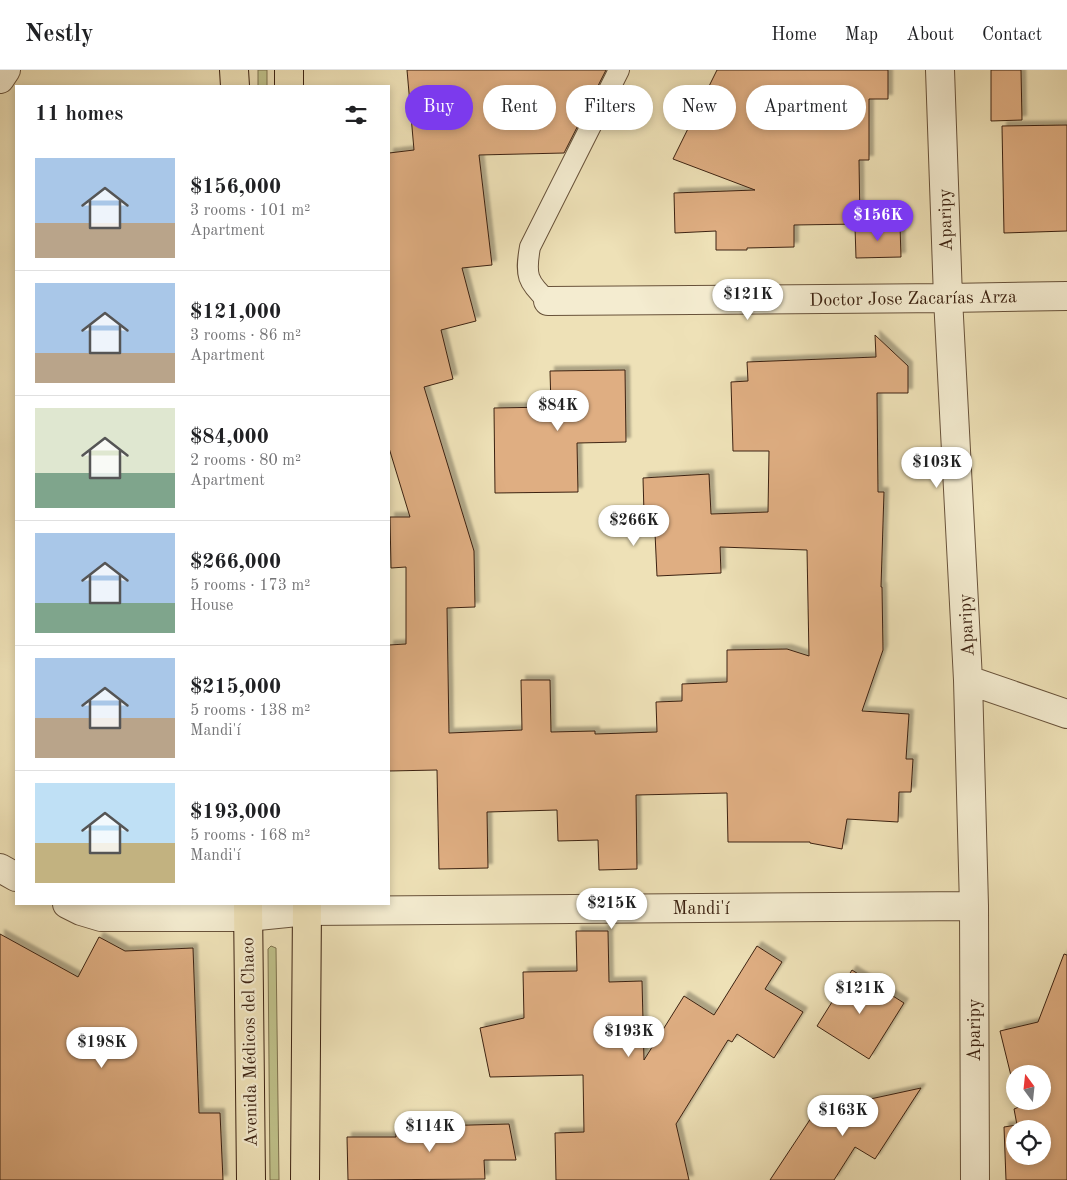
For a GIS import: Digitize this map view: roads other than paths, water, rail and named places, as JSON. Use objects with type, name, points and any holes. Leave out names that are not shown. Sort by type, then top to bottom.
[{"type":"main road","points":[[234,70],[235,85]]},
{"type":"main road","points":[[289,70],[289,85]]},
{"type":"main road","points":[[305,1180],[307,908]]},
{"type":"main road","name":"Avenida Médicos del Chaco","points":[[248,910],[251,1180]]},
{"type":"street","points":[[0,79],[6,70]]},
{"type":"street","name":"Aparipy","points":[[940,70],[948,298],[968,680],[974,906],[975,1180]]},
{"type":"street","name":"Doctor Jose Zacarías Arza","points":[[548,301],[1067,296]]},
{"type":"street","points":[[968,680],[1067,714]]},
{"type":"street","points":[[0,868],[15,876]]},
{"type":"street","name":"Mandi'í","points":[[70,905],[81,911],[101,917],[307,908],[974,906]]},
{"type":"lane","points":[[548,301],[533,288],[526,267],[530,247],[619,70]]}]
